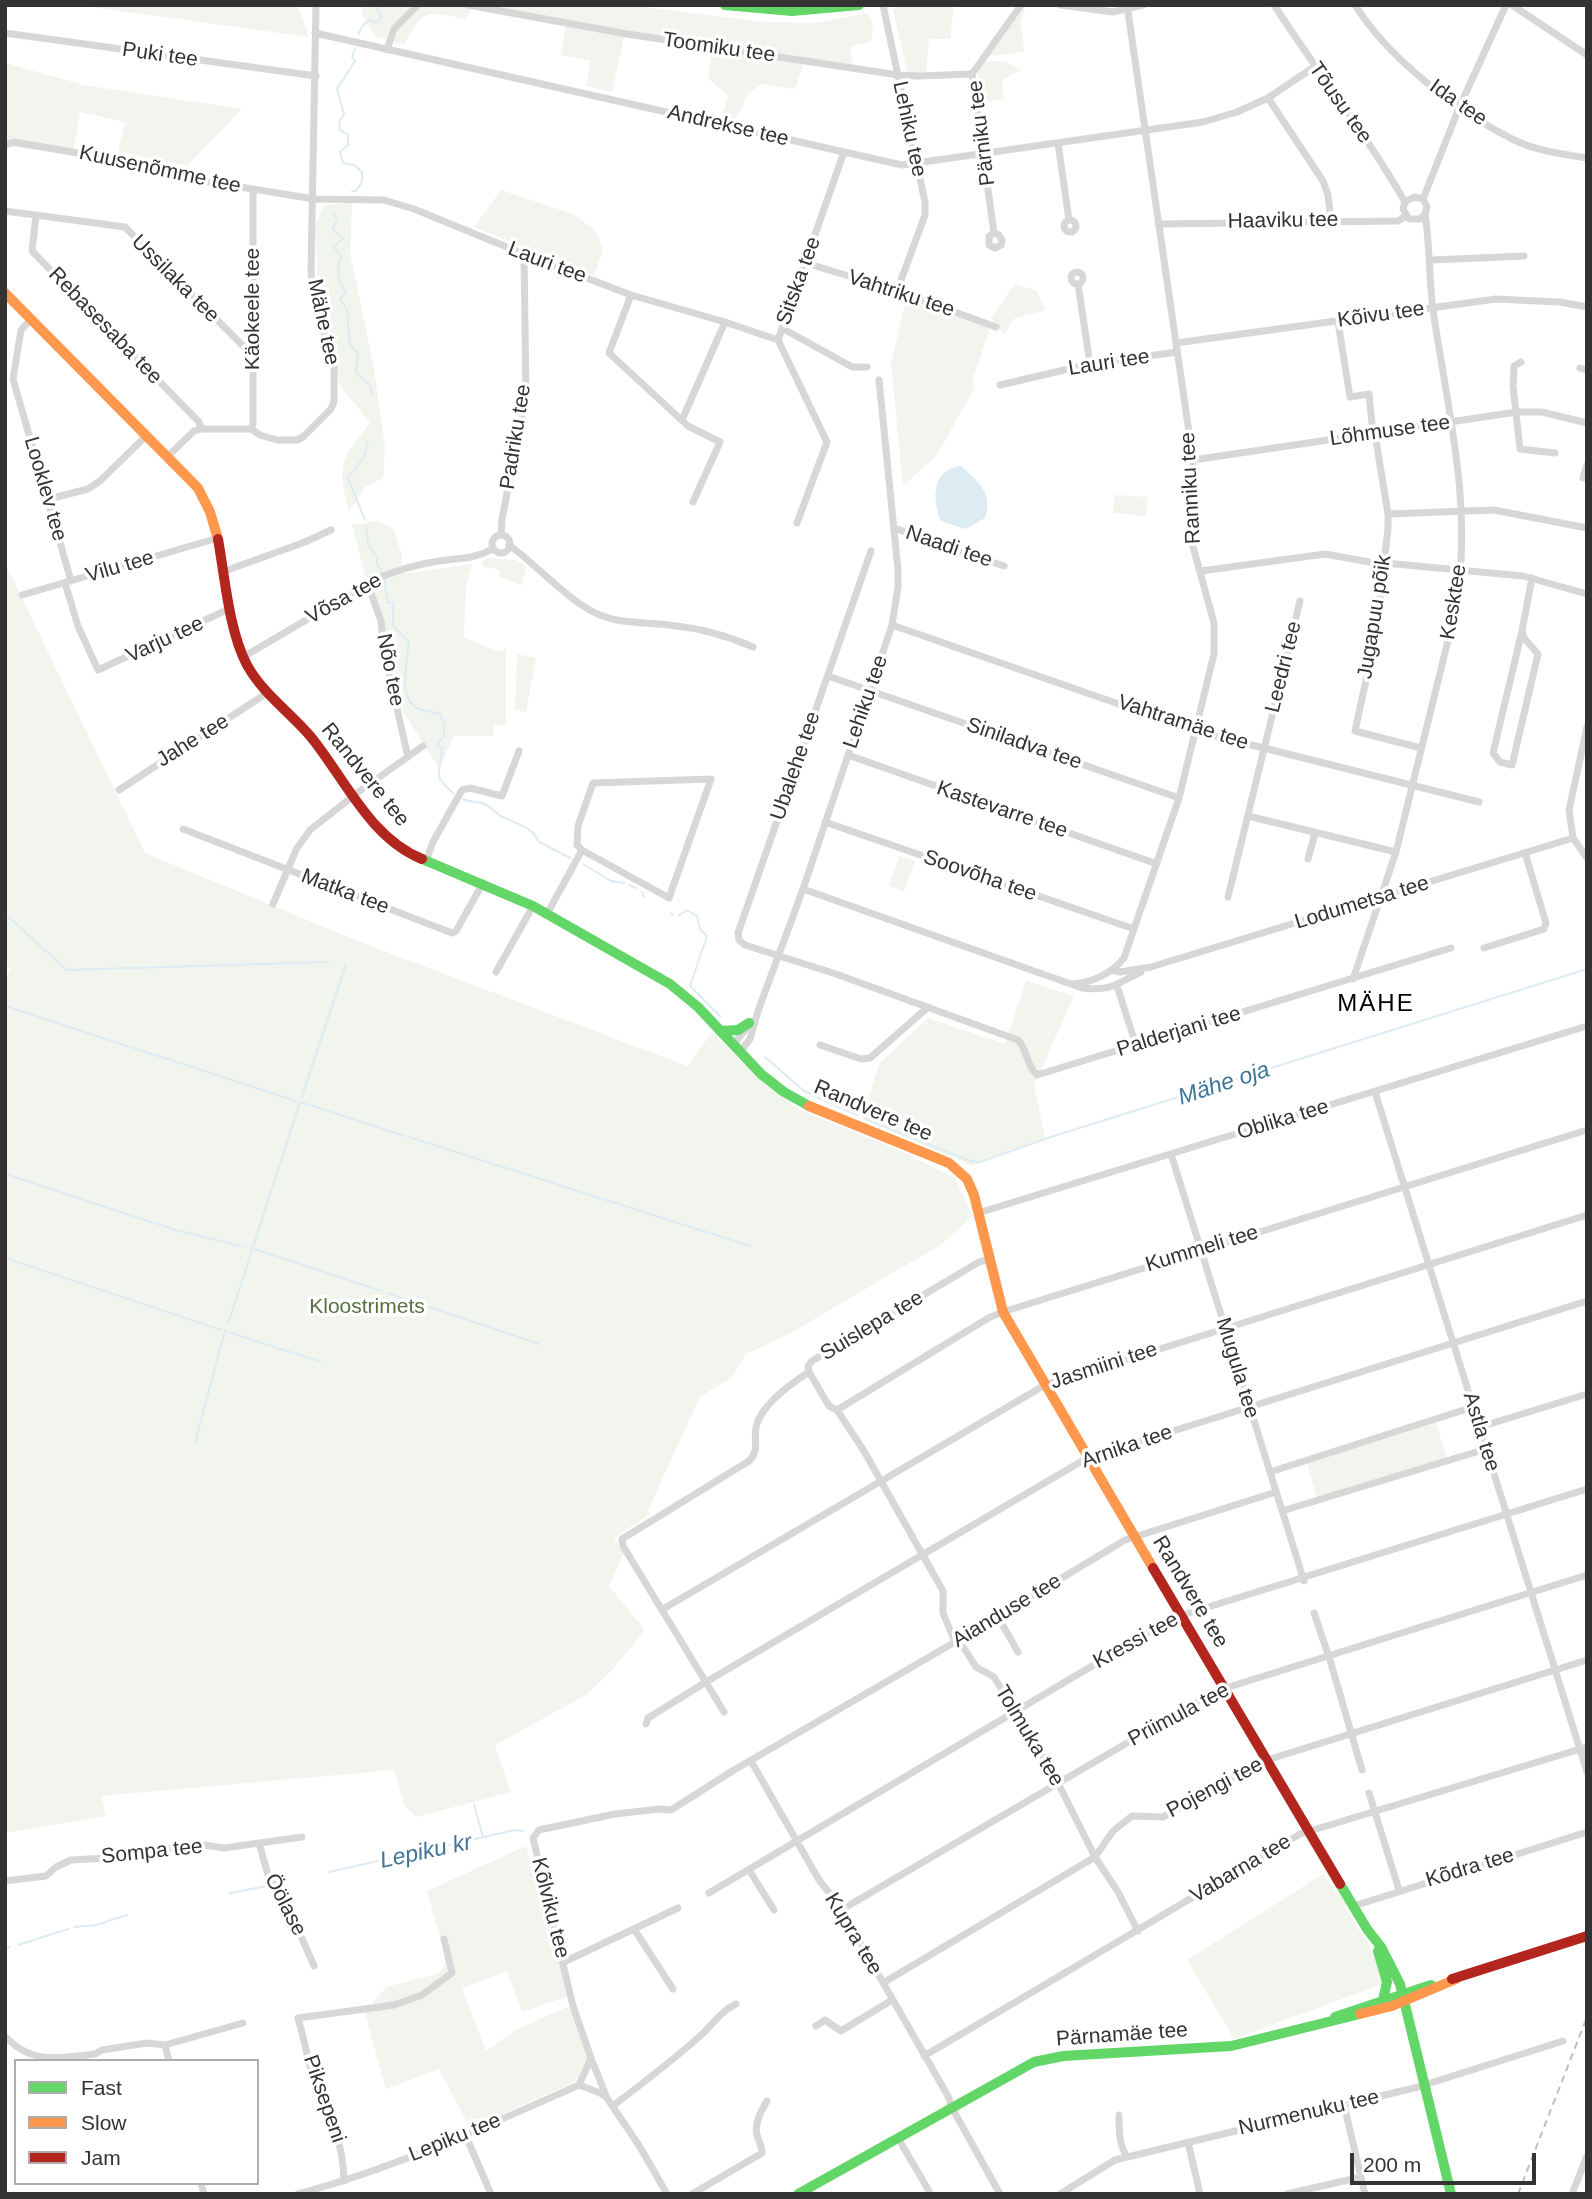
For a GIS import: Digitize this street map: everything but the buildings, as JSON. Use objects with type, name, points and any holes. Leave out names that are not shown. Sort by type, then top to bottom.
[{"type":"main road","points":[[725,5],[798,13],[831,11],[859,5]]},
{"type":"main road","name":"Randvere tee","points":[[5,293],[198,488],[210,512],[218,538],[243,657],[267,693],[310,736],[382,833],[398,846],[426,861],[533,906],[670,984],[691,1001],[761,1074],[784,1092],[803,1104],[949,1163],[970,1184],[1003,1312],[1087,1458],[1392,1967],[1404,1998],[1451,2194]]},
{"type":"main road","points":[[720,1031],[738,1030],[749,1023]]},
{"type":"main road","name":"Pärnamäe tee","points":[[798,2194],[1019,2069],[1041,2060],[1063,2056],[1218,2048],[1312,2025],[1349,2019],[1457,1979],[1587,1936]]},
{"type":"main road","points":[[1374,1939],[1387,1982],[1388,1990],[1383,2000]]},
{"type":"main road","name":"Pärnamäe tee","points":[[1312,2025],[1383,2000],[1404,1998]]},
{"type":"street","name":"Mähe tee","points":[[201,429],[251,429],[276,440],[296,440],[303,437],[331,409],[334,402],[334,363],[315,306],[311,272],[316,5]]},
{"type":"street","points":[[387,50],[394,29],[418,5]]},
{"type":"street","name":"Toomiku tee","points":[[468,5],[627,34],[898,75],[972,74]]},
{"type":"street","name":"Lehiku tee","points":[[883,5],[925,202],[925,215],[897,291]]},
{"type":"street","name":"Pärniku tee","points":[[994,233],[972,74],[1021,5]]},
{"type":"street","points":[[1060,5],[1113,12],[1143,5]]},
{"type":"street","name":"Tõusu tee","points":[[1274,5],[1314,67],[1384,165],[1405,202]]},
{"type":"street","name":"Ida tee","points":[[1355,5],[1400,58],[1459,108],[1515,140],[1549,152],[1587,158]]},
{"type":"street","points":[[1423,199],[1414,197],[1405,202],[1406,216],[1416,220],[1425,215],[1427,207],[1423,199],[1459,108],[1506,5]]},
{"type":"street","points":[[1512,5],[1587,55]]},
{"type":"street","name":"Ranniku tee","points":[[1115,971],[1124,960],[1179,798],[1214,654],[1214,623],[1192,543],[1192,460],[1127,7]]},
{"type":"street","name":"Puki tee","points":[[5,33],[316,76]]},
{"type":"street","name":"Andrekse tee","points":[[315,33],[902,165],[1203,122],[1237,112],[1268,98],[1314,67]]},
{"type":"street","points":[[1268,98],[1323,181],[1331,220]]},
{"type":"street","name":"Kuusenõmme tee","points":[[5,145],[14,142],[112,159],[208,181],[314,199]]},
{"type":"street","points":[[1058,143],[1069,220]]},
{"type":"street","name":"Sitska tee","points":[[797,523],[827,442],[778,340],[844,152]]},
{"type":"street","name":"Käokeele tee","points":[[251,429],[253,189]]},
{"type":"street","name":"Lauri tee","points":[[314,199],[384,200],[414,209],[631,295],[778,340]]},
{"type":"street","name":"Ussilaka tee","points":[[5,211],[125,227],[252,355]]},
{"type":"street","name":"Rebasesaba tee","points":[[36,215],[32,251],[199,422],[201,429]]},
{"type":"street","name":"Kesktee","points":[[1353,979],[1395,852],[1413,785],[1455,612],[1462,569],[1462,510],[1452,422],[1433,307],[1425,215]]},
{"type":"street","name":"Haaviku tee","points":[[1158,224],[1398,221],[1406,216]]},
{"type":"street","name":"Padriku tee","points":[[501,535],[526,397],[524,254]]},
{"type":"street","points":[[1431,260],[1524,256]]},
{"type":"street","name":"Vahtriku tee","points":[[806,263],[897,291],[996,327]]},
{"type":"street","points":[[1078,284],[1090,364]]},
{"type":"street","points":[[631,295],[609,353],[688,426],[720,442],[693,502]]},
{"type":"street","name":"Kõivu tee","points":[[1176,343],[1496,299],[1560,302],[1587,307]]},
{"type":"street","name":"Looklev tee","points":[[31,319],[21,330],[13,379],[49,499],[78,626],[98,670]]},
{"type":"street","points":[[682,420],[725,322]]},
{"type":"street","name":"Jugapuu põik","points":[[1338,322],[1350,397],[1369,394],[1388,514],[1377,629],[1355,731],[1421,748]]},
{"type":"street","points":[[782,328],[852,367],[867,367]]},
{"type":"street","name":"Lauri tee","points":[[1000,385],[1090,364],[1177,352]]},
{"type":"street","points":[[1521,362],[1514,366],[1520,449],[1555,453]]},
{"type":"street","name":"Lehiku tee","points":[[737,1049],[750,1039],[892,625],[898,587],[880,380]]},
{"type":"street","name":"Lõhmuse tee","points":[[1192,460],[1517,412],[1542,412],[1587,423]]},
{"type":"street","points":[[168,456],[194,431],[201,429]]},
{"type":"street","points":[[49,499],[88,489],[100,481],[146,436]]},
{"type":"street","points":[[1583,478],[1587,465]]},
{"type":"street","points":[[1388,514],[1494,510],[1587,528]]},
{"type":"street","name":"Naadi tee","points":[[894,528],[1004,566]]},
{"type":"street","points":[[225,571],[331,530]]},
{"type":"street","points":[[509,545],[502,552],[493,549],[493,539],[501,535],[506,537],[509,545],[597,614],[620,621],[711,631],[753,647]]},
{"type":"street","name":"Vilu tee","points":[[22,595],[218,538]]},
{"type":"street","name":"Võsa tee","points":[[243,657],[395,571],[439,561],[478,557],[493,549]]},
{"type":"street","name":"Ubalehe tee","points":[[778,956],[745,945],[739,940],[738,933],[871,551]]},
{"type":"street","points":[[1201,571],[1325,554],[1375,563]]},
{"type":"street","points":[[1385,563],[1532,578],[1587,593]]},
{"type":"street","points":[[1522,631],[1524,638],[1538,654],[1512,765],[1500,762],[1493,753],[1532,578]]},
{"type":"street","name":"Nõo tee","points":[[368,584],[381,621],[384,651],[408,757]]},
{"type":"street","name":"Leedri tee","points":[[1228,897],[1300,601]]},
{"type":"street","name":"Varju tee","points":[[98,670],[231,608]]},
{"type":"street","name":"Vahtramäe tee","points":[[892,625],[1196,731],[1479,802]]},
{"type":"street","points":[[828,676],[870,690]]},
{"type":"street","name":"Siniladva tee","points":[[870,690],[1179,798]]},
{"type":"street","name":"Jahe tee","points":[[119,790],[267,693]]},
{"type":"street","points":[[1587,727],[1569,810],[1573,838],[1587,858]]},
{"type":"street","points":[[273,904],[297,848],[310,830],[423,746]]},
{"type":"street","points":[[426,861],[433,842],[462,790],[470,788],[502,796],[519,751]]},
{"type":"street","name":"Kastevarre tee","points":[[848,755],[1157,864]]},
{"type":"street","points":[[710,779],[669,898],[582,850],[577,845],[578,825],[593,783],[710,779]]},
{"type":"street","points":[[1248,816],[1395,852]]},
{"type":"street","name":"Soovõha tee","points":[[825,822],[1134,929]]},
{"type":"street","name":"Matka tee","points":[[183,829],[452,933],[456,931],[483,883]]},
{"type":"street","points":[[1308,859],[1315,833]]},
{"type":"street","name":"Lodumetsa tee","points":[[1151,967],[1573,838]]},
{"type":"street","points":[[547,914],[582,850]]},
{"type":"street","points":[[1484,948],[1544,929],[1546,923],[1525,853]]},
{"type":"street","points":[[803,889],[1082,988],[1118,985],[1151,967]]},
{"type":"street","points":[[496,972],[533,906]]},
{"type":"street","name":"Palderjani tee","points":[[778,956],[836,974],[1018,1040],[1030,1067],[1038,1075],[1451,948]]},
{"type":"street","points":[[1124,960],[1127,969],[1133,970]]},
{"type":"street","points":[[1073,984],[1115,971],[1151,967]]},
{"type":"street","points":[[1115,971],[1107,982],[1118,985]]},
{"type":"street","points":[[1115,971],[1123,976],[1118,985],[1136,1045]]},
{"type":"street","points":[[820,1045],[861,1059],[870,1058],[927,1008]]},
{"type":"street","name":"Lehiku tee","points":[[737,1049],[758,1011]]},
{"type":"street","name":"Oblika tee","points":[[978,1213],[1587,1026]]},
{"type":"street","name":"Astla tee","points":[[1375,1092],[1530,1592],[1583,1748],[1587,1772]]},
{"type":"street","name":"Kummeli tee","points":[[836,1410],[990,1317],[1003,1312],[1587,1130]]},
{"type":"street","name":"Mugula tee","points":[[1171,1154],[1303,1579]]},
{"type":"street","name":"Jasmiini tee","points":[[663,1609],[1045,1385],[1587,1215]]},
{"type":"street","name":"Suislepa tee","points":[[663,1609],[622,1546],[622,1539],[749,1461],[757,1449],[755,1430],[758,1420],[788,1386],[809,1372],[808,1366],[812,1361],[979,1262],[990,1259]]},
{"type":"street","name":"Arnika tee","points":[[646,1724],[648,1718],[706,1682],[1087,1458],[1587,1301]]},
{"type":"street","name":"Tolmuka tee","points":[[809,1372],[881,1481],[943,1591],[943,1613],[956,1642],[964,1647],[976,1667],[994,1677],[1058,1783],[1095,1857],[1118,1892],[1138,1931]]},
{"type":"street","points":[[1480,1427],[1587,1394]]},
{"type":"street","points":[[1269,1472],[1473,1406]]},
{"type":"street","points":[[1282,1511],[1486,1449]]},
{"type":"street","name":"Kressi tee","points":[[709,1893],[1181,1614],[1303,1579],[1587,1489]]},
{"type":"street","name":"Aianduse tee","points":[[751,1761],[1134,1536],[1276,1492]]},
{"type":"street","name":"Priimula tee","points":[[841,1910],[1224,1687],[1329,1657],[1587,1575]]},
{"type":"street","points":[[663,1609],[724,1712]]},
{"type":"street","points":[[1314,1613],[1362,1769]]},
{"type":"street","name":"Tolmuka tee","points":[[998,1617],[1018,1652]]},
{"type":"street","name":"Pojengi tee","points":[[883,1983],[1095,1857],[1113,1831],[1132,1816],[1163,1817],[1267,1760],[1587,1661]]},
{"type":"street","name":"Vabarna tee","points":[[924,2056],[1300,1834],[1583,1748]]},
{"type":"street","name":"Kupra tee","points":[[751,1761],[948,2096],[1000,2194]]},
{"type":"street","name":"Kõlviku tee","points":[[664,2193],[614,2105],[607,2098],[591,2058],[573,2006],[533,1838],[539,1830],[615,1814],[671,1810],[751,1761]]},
{"type":"street","points":[[1369,1793],[1399,1890]]},
{"type":"street","name":"Kõdra tee","points":[[1354,1906],[1587,1832]]},
{"type":"street","name":"Sompa tee","points":[[5,1881],[46,1876],[56,1867],[71,1860],[107,1858],[197,1844],[224,1848],[302,1837]]},
{"type":"street","name":"Öölase","points":[[259,1843],[268,1875],[294,1920],[314,1966]]},
{"type":"street","points":[[749,1870],[775,1910]]},
{"type":"street","points":[[564,1962],[678,1908]]},
{"type":"street","points":[[634,1929],[673,1989]]},
{"type":"street","name":"Piksepeni","points":[[344,2181],[342,2150],[337,2131],[322,2103],[299,2018],[394,2004],[422,1995],[452,1973],[444,1939]]},
{"type":"street","points":[[816,2026],[825,2020],[841,2031],[892,2000]]},
{"type":"street","points":[[614,2105],[694,2041],[723,2012],[736,2004]]},
{"type":"street","points":[[5,2036],[25,2053],[47,2058],[95,2054],[102,2050],[146,2043],[165,2045],[243,2023]]},
{"type":"street","name":"Nurmenuku tee","points":[[1060,2194],[1115,2160],[1425,2085],[1563,2041]]},
{"type":"street","points":[[165,2045],[168,2059]]},
{"type":"street","points":[[591,2058],[579,2085],[600,2092],[607,2098]]},
{"type":"street","name":"Lepiku tee","points":[[298,2194],[344,2181],[465,2134],[579,2085]]},
{"type":"street","points":[[692,2194],[761,2152],[756,2124],[767,2102]]},
{"type":"street","points":[[1344,2105],[1365,2194]]},
{"type":"street","points":[[1119,2115],[1119,2133],[1127,2157]]},
{"type":"street","points":[[465,2134],[491,2194]]},
{"type":"street","points":[[898,2138],[929,2190]]},
{"type":"street","points":[[1188,2142],[1200,2194]]},
{"type":"street","points":[[1576,2192],[1587,2156]]},
{"type":"street","points":[[1287,2194],[1361,2177]]},
{"type":"green space","points":[[77,5],[297,5],[309,37]]},
{"type":"green space","points":[[363,5],[476,5],[465,19],[428,15],[416,24],[405,44],[394,44],[394,41],[375,37],[362,14]]},
{"type":"green space","points":[[484,5],[630,5],[764,22],[816,23],[868,13],[873,25],[871,42],[851,46],[852,67],[805,58],[795,89],[762,84],[748,94],[734,123],[721,120],[728,96],[708,78],[713,46],[625,32],[612,92],[586,86],[591,61],[561,55],[567,20]]},
{"type":"green space","points":[[894,5],[954,5],[950,39],[929,39],[926,74],[909,74],[907,71]]},
{"type":"green space","points":[[1025,8],[1021,20],[1024,52],[988,56],[1021,10]]},
{"type":"green space","points":[[984,61],[1004,61],[1021,70],[1002,80],[1004,99],[978,103],[977,76]]},
{"type":"green space","points":[[5,63],[84,85],[242,109],[187,166],[118,151],[125,122],[80,112],[73,155],[5,146]]},
{"type":"green space","points":[[501,190],[573,214],[595,230],[603,250],[594,275],[474,227]]},
{"type":"green space","points":[[352,203],[350,253],[373,363],[385,447],[383,478],[365,487],[349,512],[343,483],[344,464],[352,446],[370,423],[339,384],[321,347],[315,225],[325,205]]},
{"type":"green space","points":[[1015,284],[1037,291],[1046,310],[1015,318],[1004,334],[991,318]]},
{"type":"green space","points":[[908,292],[990,329],[972,380],[975,387],[937,455],[903,486],[891,363]]},
{"type":"green space","points":[[1115,495],[1148,497],[1146,516],[1113,513]]},
{"type":"green space","points":[[377,521],[393,528],[402,555],[402,574],[472,564],[466,586],[464,637],[498,652],[506,649],[506,726],[495,724],[493,736],[454,736],[439,768],[400,707],[352,525]]},
{"type":"green space","points":[[488,558],[516,560],[526,566],[522,585],[499,577],[500,570],[482,566],[483,561]]},
{"type":"green space","name":"Kloostrimets","points":[[5,563],[145,853],[363,943],[687,1066],[712,1032],[756,1077],[800,1110],[901,1151],[956,1179],[972,1216],[942,1244],[789,1334],[746,1354],[731,1378],[700,1397],[648,1510],[650,1514],[614,1538],[624,1553],[609,1586],[645,1630],[611,1671],[586,1695],[495,1745],[511,1792],[416,1817],[405,1806],[394,1770],[101,1796],[106,1816],[5,1833],[5,975],[8,975],[11,968],[5,965]]},
{"type":"green space","points":[[517,654],[536,658],[526,712],[515,710]]},
{"type":"green space","points":[[899,856],[915,861],[904,891],[889,886]]},
{"type":"green space","points":[[1026,981],[1074,996],[1034,1085],[1045,1138],[972,1166],[863,1119],[879,1064],[928,1018],[1005,1044]]},
{"type":"green space","points":[[1436,1423],[1447,1458],[1317,1498],[1307,1464]]},
{"type":"green space","points":[[1303,1835],[1307,1836],[1347,1904],[1345,1908],[1374,1953],[1382,1984],[1234,2039],[1187,1960],[1323,1874],[1337,1894],[1335,1886]]},
{"type":"green space","points":[[526,1846],[569,1996],[522,2012],[507,1971],[462,1988],[486,2051],[516,2030],[569,2006],[589,2059],[575,2082],[470,2128],[439,2069],[386,2089],[365,2013],[386,1987],[438,1974],[447,1962],[427,1891]]},
{"type":"shaded area","points":[[961,466],[983,489],[987,502],[985,518],[966,529],[941,521],[935,495],[939,479],[944,473]]},
{"type":"waterway","points":[[358,34],[365,23],[370,20],[376,23],[382,17],[375,5]]},
{"type":"waterway","name":"Mähe oja","points":[[352,191],[356,191],[362,182],[362,172],[354,165],[343,163],[340,152],[348,145],[348,135],[340,130],[339,122],[344,114],[337,89],[355,61],[352,57],[355,48]]},
{"type":"waterway","points":[[334,213],[337,221],[333,227],[334,231],[343,239],[333,246],[341,256],[338,275],[346,292],[340,299],[347,309],[350,345],[358,353],[356,373],[370,385],[372,394]]},
{"type":"waterway","points":[[365,520],[348,478],[364,457],[368,441]]},
{"type":"waterway","points":[[366,526],[368,545],[377,557],[381,571]]},
{"type":"waterway","name":"Mähe oja","points":[[385,579],[385,588]]},
{"type":"waterway","name":"Mähe oja","points":[[386,591],[388,602],[393,603],[393,626],[409,642],[405,678],[407,696],[417,708],[440,714],[444,724],[444,736],[437,747],[442,748],[439,777],[454,794]]},
{"type":"waterway","points":[[463,799],[487,805],[501,816],[528,829],[538,841],[570,858]]},
{"type":"waterway","name":"Mähe oja","points":[[583,864],[611,881],[624,883]]},
{"type":"waterway","name":"Mähe oja","points":[[629,885],[636,888]]},
{"type":"waterway","name":"Mähe oja","points":[[642,892],[644,897]]},
{"type":"waterway","points":[[678,916],[687,910],[697,916],[700,929],[707,936],[690,986],[720,1016]]},
{"type":"waterway","points":[[5,914],[67,970],[328,962]]},
{"type":"waterway","points":[[302,1096],[346,964]]},
{"type":"waterway","name":"Mähe oja","points":[[864,1118],[970,1161],[980,1162],[1054,1136],[1587,969]]},
{"type":"waterway","points":[[5,1006],[296,1101]]},
{"type":"waterway","name":"Mähe oja","points":[[765,1057],[804,1091],[857,1115]]},
{"type":"waterway","points":[[228,1324],[300,1102],[405,1136]]},
{"type":"waterway","points":[[409,1137],[750,1246]]},
{"type":"waterway","points":[[5,1174],[179,1231],[246,1247]]},
{"type":"waterway","points":[[251,1248],[382,1291]]},
{"type":"waterway","points":[[5,1258],[221,1330]]},
{"type":"waterway","points":[[387,1293],[539,1344]]},
{"type":"waterway","points":[[195,1442],[225,1331],[321,1362]]},
{"type":"waterway","points":[[474,1804],[483,1837]]},
{"type":"waterway","name":"Lepiku kr","points":[[329,1872],[515,1830],[524,1831]]},
{"type":"waterway","name":"Lepiku kr","points":[[230,1893],[267,1886]]},
{"type":"waterway","name":"Lepiku kr","points":[[74,1927],[96,1925],[127,1915]]},
{"type":"waterway","name":"Lepiku kr","points":[[18,1945],[68,1929]]},
{"type":"waterway","name":"Lepiku kr","points":[[5,1949],[10,1947]]},
{"type":"railway","points":[[1518,2194],[1587,2017]]},
{"type":"traffic: fast","points":[[725,5],[792,11],[859,5]]},
{"type":"traffic: fast","points":[[422,859],[533,906],[670,984],[698,1007],[761,1074],[784,1092],[809,1106]]},
{"type":"traffic: fast","points":[[720,1031],[738,1030],[749,1023]]},
{"type":"traffic: fast","points":[[1340,1884],[1381,1947],[1400,1984],[1451,2194]]},
{"type":"traffic: fast","points":[[1378,1951],[1387,1982],[1383,2000]]},
{"type":"traffic: fast","points":[[1335,2017],[1431,1985]]},
{"type":"traffic: fast","points":[[798,2194],[1034,2062],[1063,2056],[1231,2046],[1360,2014]]},
{"type":"traffic: slow","points":[[5,293],[198,488],[210,512],[218,539]]},
{"type":"traffic: slow","points":[[809,1106],[949,1163],[967,1179],[974,1195],[1003,1312],[1153,1568]]},
{"type":"traffic: slow","points":[[1360,2014],[1392,2006],[1456,1979]]},
{"type":"traffic: jam","points":[[218,539],[228,604],[247,665],[269,694],[311,737],[373,822],[388,837],[422,859]]},
{"type":"traffic: jam","points":[[1153,1568],[1340,1884]]},
{"type":"traffic: jam","points":[[1452,1979],[1587,1936]]},
{"type":"district","name":"MÄHE","points":[[1376,1004]]}]
